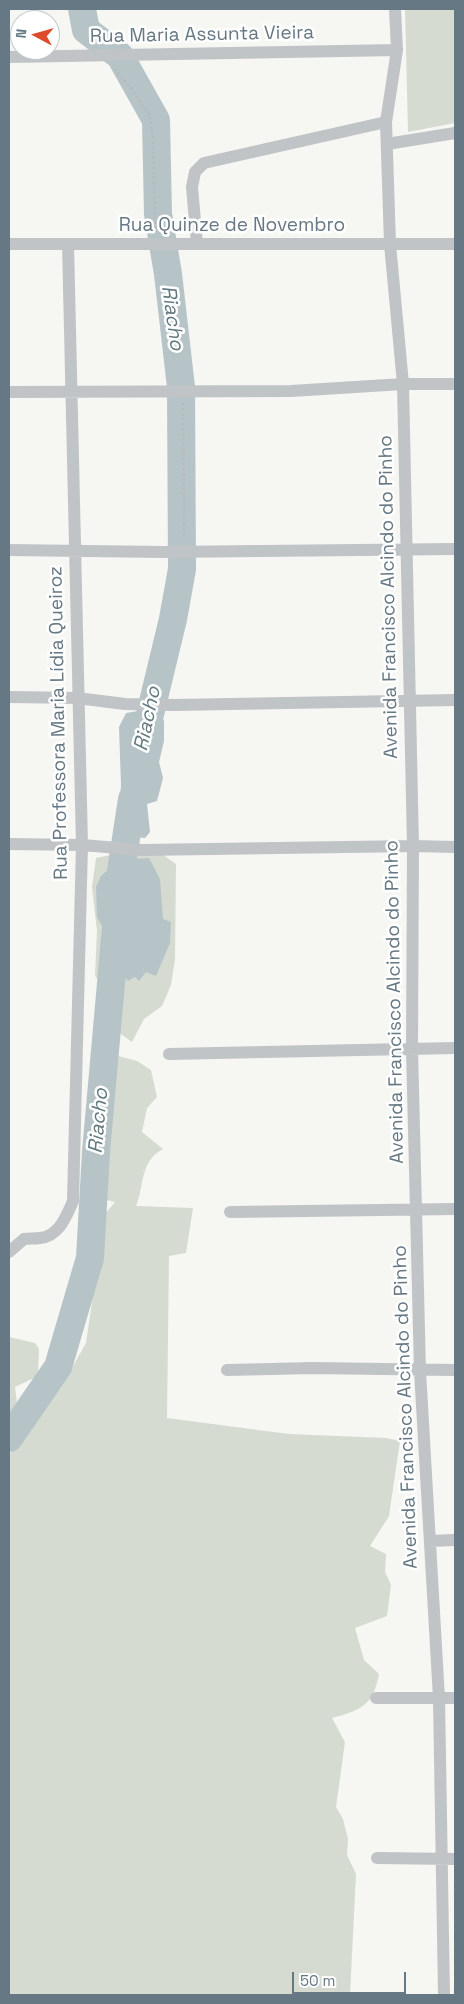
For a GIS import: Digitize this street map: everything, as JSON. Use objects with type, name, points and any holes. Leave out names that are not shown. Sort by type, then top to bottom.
[{"type":"street","name":"Avenida Francisco Alcindo do Pinho","points":[[395,9],[397,50],[386,122],[390,244],[404,384],[405,550],[413,846],[412,1049],[420,1371],[449,1859],[444,1995]]},
{"type":"street","name":"Rua Maria Assunta Vieira","points":[[9,57],[105,60],[135,56],[397,50]]},
{"type":"street","points":[[197,244],[192,187],[195,172],[204,162],[386,122]]},
{"type":"street","points":[[387,144],[455,133]]},
{"type":"street","name":"Rua Quinze de Novembro","points":[[9,244],[455,244]]},
{"type":"street","name":"Rua Professora Maria Lídia Queiroz","points":[[9,1252],[24,1238],[38,1239],[55,1231],[63,1222],[73,1201],[82,845],[77,698],[68,244]]},
{"type":"street","points":[[9,392],[291,391],[404,384],[455,384]]},
{"type":"street","points":[[9,550],[190,552],[455,550]]},
{"type":"street","points":[[9,697],[77,698],[125,704],[174,705],[455,700]]},
{"type":"street","points":[[9,844],[82,845],[142,850],[455,847]]},
{"type":"street","points":[[169,1054],[455,1048]]},
{"type":"street","points":[[230,1212],[455,1208]]},
{"type":"street","points":[[227,1370],[313,1368],[455,1370]]},
{"type":"street","points":[[430,1541],[455,1540]]},
{"type":"street","points":[[376,1698],[455,1698]]},
{"type":"street","points":[[377,1858],[449,1859]]},
{"type":"path","points":[[105,60],[136,95],[149,114],[153,136],[156,244]]},
{"type":"path","points":[[182,391],[190,552]]},
{"type":"shaded area","points":[[405,9],[455,9],[455,123],[408,132]]},
{"type":"shaded area","points":[[162,854],[176,864],[175,959],[171,985],[162,1006],[144,1019],[132,1042],[118,1032],[118,1003],[95,976],[97,931],[92,887],[96,858],[111,855]]},
{"type":"shaded area","points":[[118,1056],[137,1061],[151,1070],[157,1097],[147,1108],[142,1132],[163,1149],[155,1154],[146,1167],[136,1206],[193,1208],[186,1253],[169,1256],[167,1418],[289,1434],[386,1438],[400,1441],[389,1516],[370,1546],[386,1554],[385,1572],[391,1585],[387,1616],[355,1628],[364,1660],[379,1674],[373,1693],[364,1705],[351,1712],[332,1718],[345,1742],[336,1807],[343,1819],[348,1839],[347,1855],[356,1874],[350,1995],[9,1995],[9,1455],[60,1389],[86,1343],[105,1214],[115,1202],[86,1195],[92,1060]]},
{"type":"shaded area","points":[[9,1337],[35,1343],[39,1349],[38,1376],[15,1387],[17,1404],[9,1414]]},
{"type":"water","points":[[144,710],[159,712],[164,721],[164,741],[159,762],[163,778],[157,801],[147,804],[150,832],[145,838],[134,837],[124,833],[119,821],[121,785],[119,727],[126,713]]},
{"type":"water","points":[[149,858],[160,879],[163,919],[171,922],[170,943],[156,976],[146,972],[139,981],[135,977],[128,981],[111,956],[109,936],[103,935],[102,926],[97,917],[96,887],[101,876],[113,865],[132,859]]},
{"type":"waterway","name":"Riacho","points":[[82,9],[86,30],[120,56],[156,120],[158,214],[168,274],[181,387],[182,569],[173,619],[145,735]]},
{"type":"waterway","name":"Riacho","points":[[9,1438],[58,1367],[90,1258],[96,1152],[121,871],[132,799]]}]
